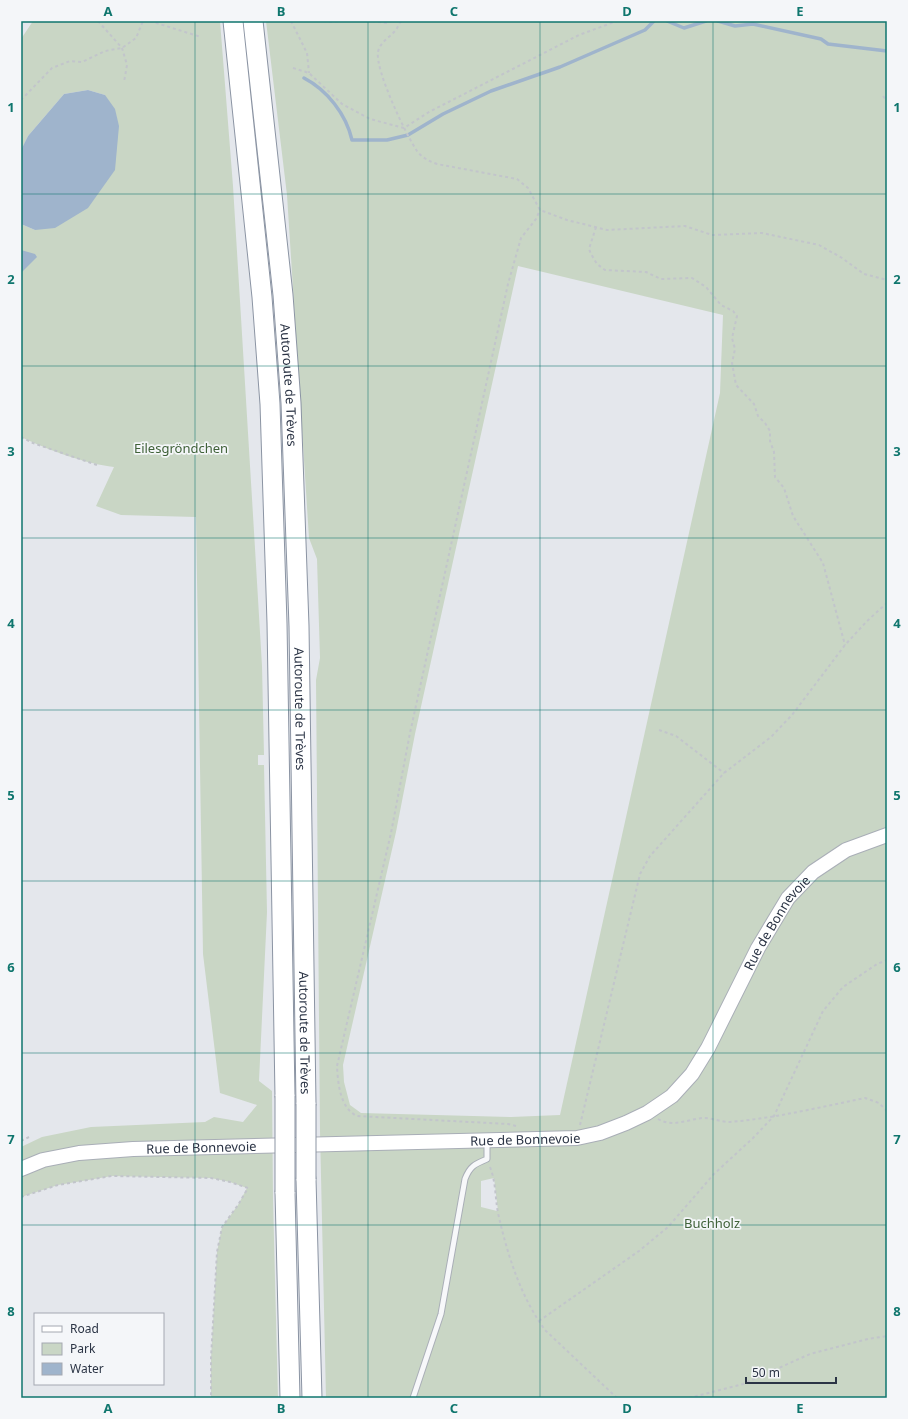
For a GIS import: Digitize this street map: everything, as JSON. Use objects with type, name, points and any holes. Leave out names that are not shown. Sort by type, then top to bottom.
[{"type":"highway","name":"Autoroute de Trèves","points":[[233,21],[261,282],[270,404],[277,623],[285,1096],[285,1192],[290,1398]]},
{"type":"highway","name":"Autoroute de Trèves","points":[[253,21],[283,295],[291,403],[299,626],[306,1180],[312,1398]]},
{"type":"main road","name":"Rue de Bonnevoie","points":[[21,1169],[43,1160],[79,1153],[133,1149],[577,1138],[626,1123],[672,1096],[692,1074],[708,1048],[758,948],[788,898],[813,872],[846,850],[887,835]]},
{"type":"lane","points":[[413,1398],[441,1314],[465,1179],[469,1170],[476,1164],[487,1159],[487,1141]]},
{"type":"path","points":[[98,21],[122,48],[127,65],[124,82]]},
{"type":"path","points":[[21,100],[52,68],[70,61],[82,62],[105,51],[122,48],[136,38],[143,21]]},
{"type":"path","points":[[150,21],[201,37]]},
{"type":"path","points":[[295,21],[291,22],[307,53],[309,73]]},
{"type":"path","points":[[323,21],[340,21]]},
{"type":"path","points":[[372,21],[386,23],[391,21]]},
{"type":"path","points":[[401,21],[396,31],[380,46],[377,54],[381,72],[397,116],[417,151],[425,160],[437,164],[517,179],[528,188],[540,210],[567,220],[607,230],[685,226],[712,235],[762,233],[819,245],[842,258],[864,274],[887,280]]},
{"type":"path","points":[[294,68],[309,73],[342,104],[370,119],[404,128],[429,112],[579,35],[617,21]]},
{"type":"path","points":[[883,96],[887,101]]},
{"type":"path","points":[[534,1140],[526,1129],[508,1124],[357,1116],[350,1113],[346,1108],[338,1083],[337,1066],[391,833],[412,725],[508,284],[521,238],[536,219],[540,210]]},
{"type":"path","points":[[596,227],[589,249],[597,264],[605,270],[646,272],[661,279],[692,278],[706,287],[721,304],[733,311],[737,316],[732,338],[735,349],[732,363],[736,385],[754,404],[758,416],[770,431],[770,441],[774,452],[775,477],[784,488],[793,516],[823,563],[845,645]]},
{"type":"path","points":[[21,437],[33,443],[97,465]]},
{"type":"path","points":[[577,1138],[640,874],[650,856],[724,773],[771,737],[792,716],[845,645],[867,621],[887,603]]},
{"type":"path","points":[[659,730],[676,736],[724,773]]},
{"type":"path","points":[[539,1321],[639,1251],[668,1227],[714,1174],[753,1138],[774,1116],[823,1011],[844,987],[877,964],[887,960]]},
{"type":"path","points":[[647,1112],[661,1121],[677,1124],[703,1118],[728,1122],[774,1116],[865,1098],[879,1103],[887,1111]]},
{"type":"path","points":[[21,1141],[29,1137]]},
{"type":"path","points":[[487,1159],[494,1178],[498,1211],[509,1254],[524,1294],[545,1330],[617,1398]]},
{"type":"path","points":[[21,1197],[58,1185],[112,1176],[211,1178],[248,1188],[222,1227],[217,1252],[211,1358],[211,1398]]},
{"type":"path","points":[[689,1398],[743,1384],[810,1354],[868,1339],[887,1336]]},
{"type":"green space","name":"Eilesgröndchen","points":[[33,21],[220,21],[233,186],[262,666],[264,755],[258,755],[258,765],[264,765],[267,912],[259,1081],[272,1091],[278,1398],[211,1398],[211,1358],[217,1252],[222,1227],[238,1205],[247,1188],[230,1182],[211,1178],[112,1176],[58,1185],[21,1197],[21,1147],[42,1137],[91,1127],[205,1122],[214,1117],[243,1122],[257,1105],[220,1093],[203,954],[196,517],[121,515],[96,506],[114,467],[91,463],[66,455],[21,437],[21,224],[35,230],[105,95],[88,90],[64,94],[28,136],[21,150],[21,39]]},
{"type":"green space","name":"Buchholz","points":[[266,21],[887,21],[887,1398],[326,1398],[320,1131],[316,680],[320,658],[317,559],[309,538],[287,195]],"holes":[[[518,266],[723,315],[720,393],[560,1115],[511,1117],[361,1113],[350,1105],[344,1082],[343,1065],[396,832],[415,734]],[[494,1178],[498,1211],[481,1207],[481,1181]]]},
{"type":"water","points":[[88,90],[105,95],[115,109],[119,126],[115,170],[88,208],[55,228],[35,230],[21,224],[21,150],[28,136],[64,94]]},
{"type":"water","points":[[21,250],[35,254],[37,257],[21,273]]},
{"type":"waterway","points":[[304,78],[328,96],[345,121],[352,140],[387,140],[408,135],[443,114],[491,91],[560,67],[645,30],[654,21]]},
{"type":"waterway","points":[[667,21],[684,28],[706,21]]},
{"type":"waterway","points":[[718,21],[735,26],[753,24],[821,39],[828,44],[887,51]]}]
